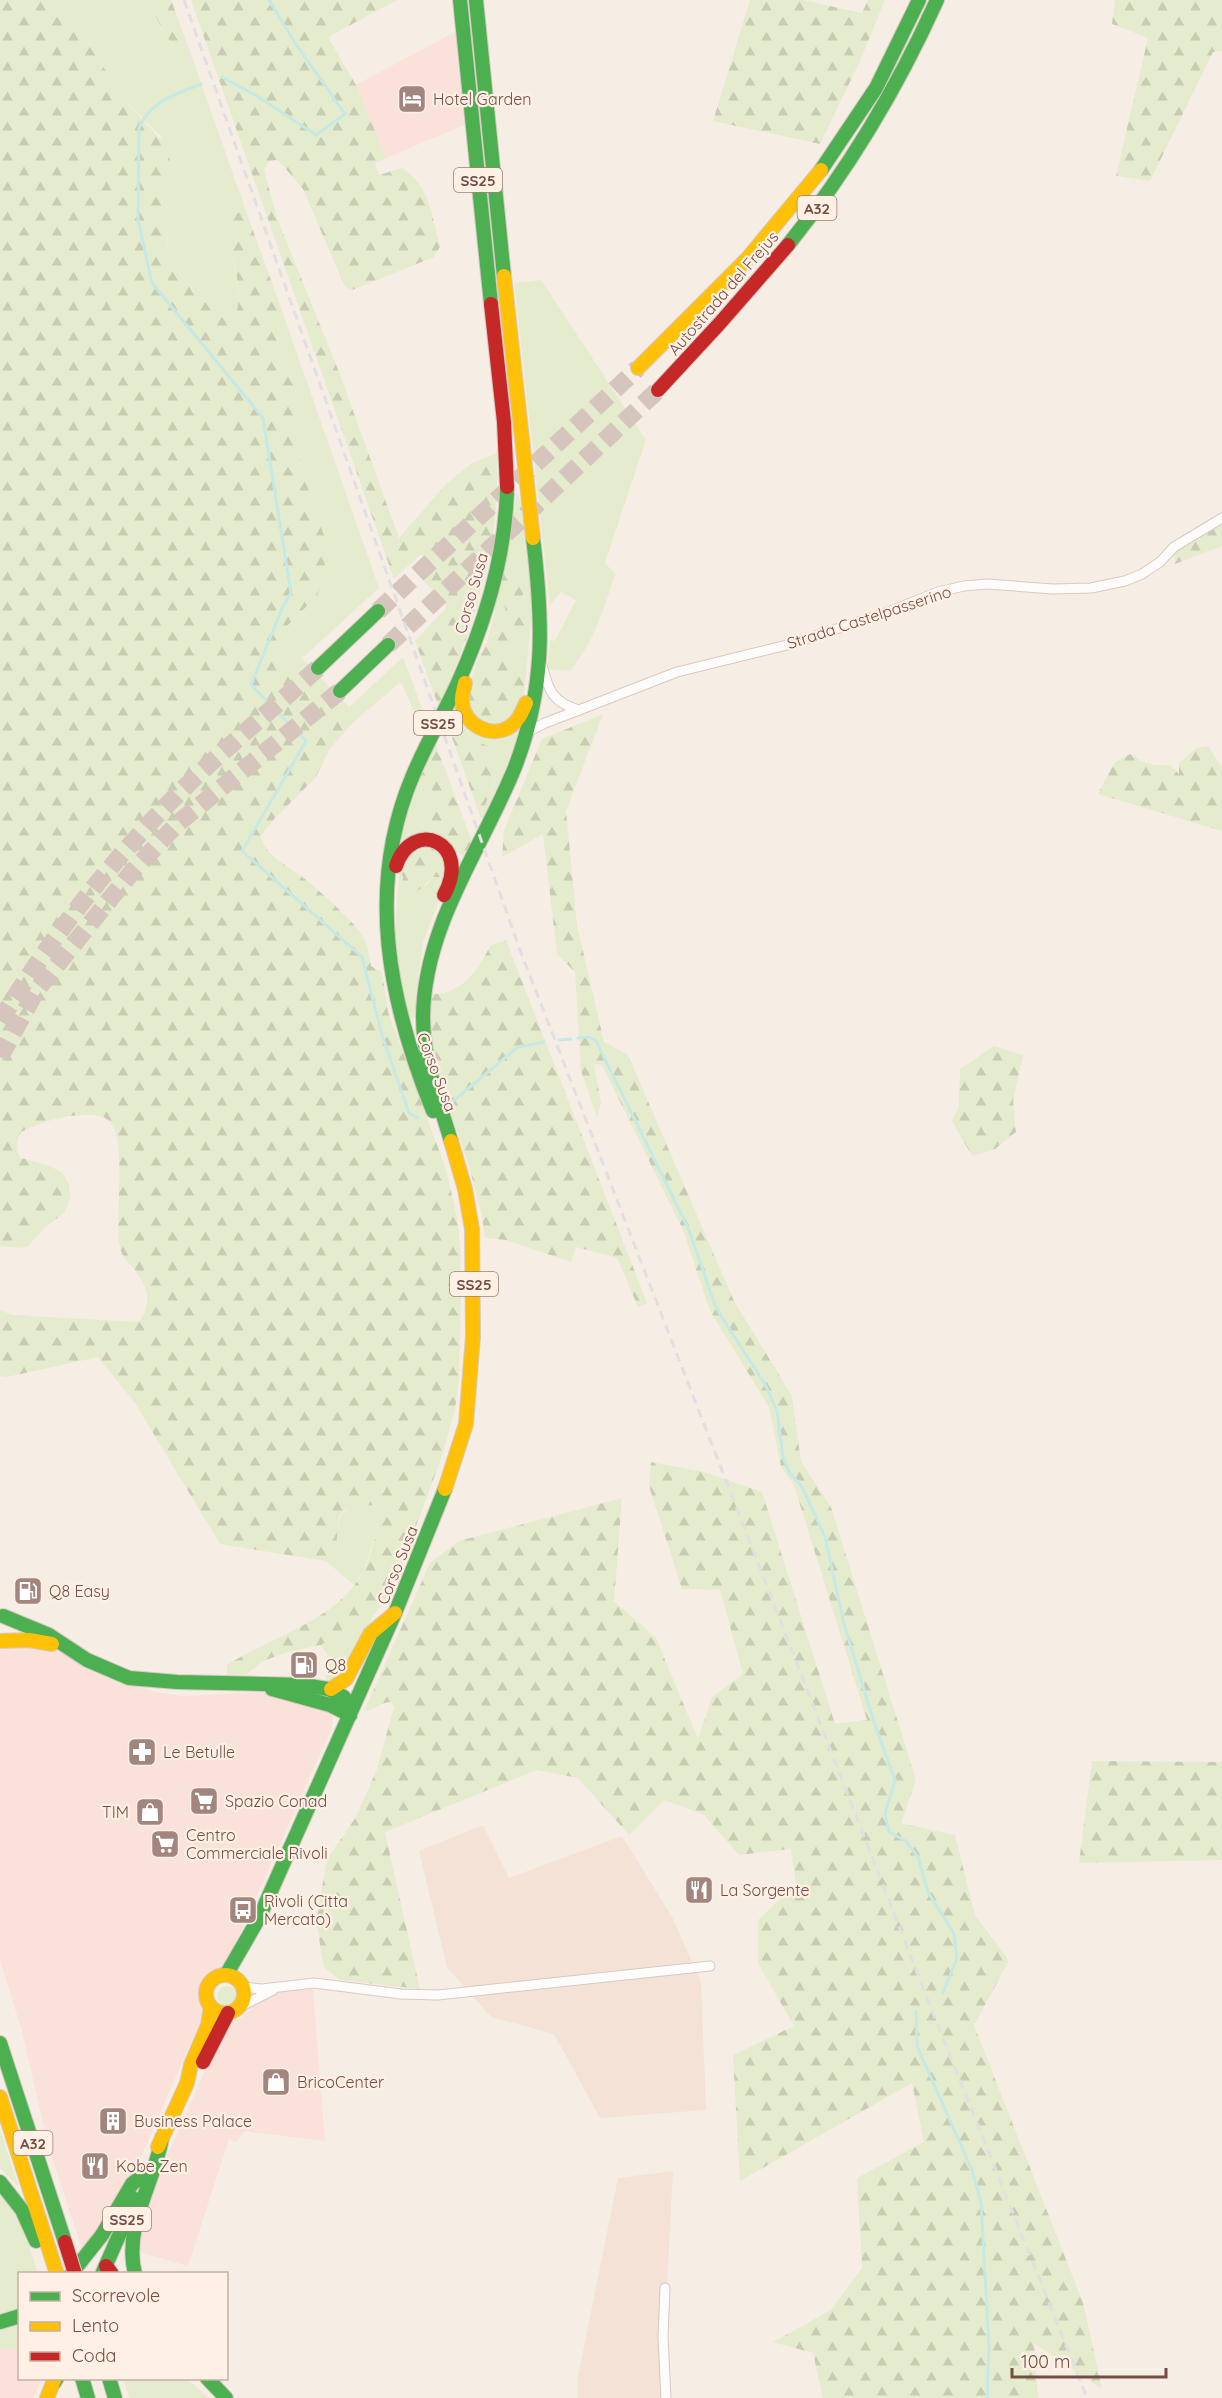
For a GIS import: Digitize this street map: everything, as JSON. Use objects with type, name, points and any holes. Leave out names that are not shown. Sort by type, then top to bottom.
[{"type":"main road","name":"Corso Susa","points":[[459,1168],[421,1084],[397,1010],[386,934],[390,860],[403,804],[420,760],[459,679],[484,614],[503,537],[507,492],[506,462],[460,0]]},
{"type":"main road","name":"Corso Susa","points":[[226,1975],[259,1918],[395,1613],[448,1480],[466,1424],[471,1374],[473,1248],[469,1210],[459,1168],[430,1073],[423,1038],[422,999],[429,961],[443,918],[510,779],[526,734],[533,707],[542,636],[538,578],[501,255],[476,0]]},
{"type":"main road","name":"Autostrada del Frejus","points":[[638,368],[780,222],[821,170],[887,66],[919,0]]},
{"type":"main road","name":"Autostrada del Frejus","points":[[658,390],[765,273],[807,222],[850,162],[885,107],[917,47],[937,0]]},
{"type":"main road","points":[[318,668],[378,611]]},
{"type":"main road","points":[[484,614],[483,641],[462,690],[461,701],[462,712],[474,726],[489,732],[497,732],[517,723],[525,706],[531,673],[540,658]]},
{"type":"main road","points":[[340,691],[388,645]]},
{"type":"main road","points":[[386,934],[393,914],[396,862],[399,854],[403,848],[415,841],[438,842],[451,856],[453,872],[430,930],[429,961]]},
{"type":"main road","points":[[2,1613],[5,1629],[0,1641],[29,1640],[63,1646]]},
{"type":"main road","points":[[2,1613],[20,1626],[51,1636],[63,1646],[111,1672],[140,1681],[281,1683],[331,1689],[344,1697],[350,1715]]},
{"type":"main road","points":[[331,1689],[346,1679],[370,1634],[395,1613]]},
{"type":"main road","points":[[265,1684],[275,1690],[330,1705],[350,1715]]},
{"type":"main road","name":"Corso Susa","points":[[241,1984],[259,1918]]},
{"type":"main road","points":[[226,1975],[241,1984]]},
{"type":"main road","name":"SS25","points":[[107,2271],[187,2083],[191,2065],[208,2025],[211,2007],[206,1997],[208,1986],[215,1978],[226,1975]]},
{"type":"main road","name":"SS25","points":[[187,2083],[200,2068],[233,2010],[243,1998],[241,1984]]},
{"type":"main road","points":[[211,2007],[217,2011],[233,2010]]},
{"type":"main road","name":"A32","points":[[0,2043],[65,2242],[72,2272]]},
{"type":"main road","name":"A32","points":[[0,2097],[51,2268]]},
{"type":"main road","points":[[135,2272],[130,2246],[134,2226],[156,2168],[162,2138]]},
{"type":"main road","points":[[74,2272],[102,2235],[132,2184],[148,2171]]},
{"type":"main road","points":[[0,2182],[22,2210],[51,2268]]},
{"type":"main road","points":[[0,2322],[18,2317]]},
{"type":"main road","points":[[47,2398],[55,2380]]},
{"type":"main road","points":[[109,2380],[115,2398]]},
{"type":"main road","points":[[208,2380],[226,2398]]},
{"type":"main road","points":[[217,2380],[231,2398]]},
{"type":"street","name":"Strada Castelpasserino","points":[[526,734],[545,723],[677,672],[791,644],[955,588],[987,584],[1053,589],[1091,588],[1125,581],[1142,574],[1160,562],[1174,547],[1222,519]]},
{"type":"street","points":[[540,658],[546,680],[558,701],[565,706],[579,710]]},
{"type":"street","points":[[241,1984],[278,1988],[314,1983],[401,1994],[438,1995],[710,1966]]},
{"type":"street","points":[[233,2010],[278,1988]]},
{"type":"street","points":[[664,2288],[663,2337],[666,2398]]},
{"type":"shaded area","points":[[455,32],[464,125],[386,158],[356,85]]},
{"type":"shaded area","points":[[27,1644],[44,1646],[64,1653],[128,1684],[157,1692],[182,1696],[267,1692],[329,1711],[333,1717],[332,1727],[231,1954],[220,1970],[204,1982],[198,1996],[203,2009],[202,2017],[129,2184],[82,2249],[48,2145],[22,2031],[0,1960],[0,1650]]},
{"type":"shaded area","points":[[483,1825],[509,1878],[622,1836],[672,1917],[701,1982],[706,2110],[600,2118],[554,2034],[491,2017],[447,1967],[419,1851]]},
{"type":"shaded area","points":[[313,1989],[325,2141],[245,2131],[236,2142],[229,2139],[188,2266],[137,2251],[152,2190],[224,2028],[230,2021],[241,2018],[259,2001],[271,1994]]},
{"type":"shaded area","points":[[673,2171],[661,2398],[578,2398],[578,2377],[618,2178]]},
{"type":"shaded area","points":[[0,2349],[18,2349],[18,2380],[42,2380],[33,2398],[0,2398]]},
{"type":"green space","points":[[0,0],[55,0],[77,27],[127,103],[167,146],[171,166],[166,201],[168,255],[175,270],[218,316],[231,319],[239,297],[233,255],[233,218],[240,211],[246,211],[281,308],[277,344],[283,366],[295,388],[300,415],[298,447],[302,470],[326,541],[324,575],[317,596],[285,628],[280,644],[281,655],[347,729],[329,750],[316,777],[275,818],[261,836],[267,850],[273,856],[312,885],[352,923],[366,942],[371,966],[382,972],[388,1012],[446,1169],[457,1218],[461,1289],[459,1378],[455,1409],[441,1459],[393,1588],[351,1624],[321,1645],[284,1653],[261,1662],[247,1674],[227,1675],[227,1665],[321,1615],[353,1587],[364,1570],[372,1550],[381,1513],[378,1506],[358,1506],[347,1509],[341,1515],[338,1522],[337,1541],[326,1561],[220,1544],[135,1403],[98,1357],[7,1377],[0,1376],[0,1310],[12,1315],[139,1322],[146,1308],[147,1295],[143,1282],[121,1251],[118,1220],[118,1145],[115,1130],[103,1117],[77,1115],[60,1118],[21,1132],[16,1145],[21,1158],[50,1166],[63,1173],[69,1185],[70,1199],[64,1213],[44,1228],[28,1246],[19,1248],[0,1246]]},
{"type":"green space","points":[[55,0],[146,0],[173,47],[177,50],[188,46],[246,211],[240,211],[234,243],[233,254],[239,296],[236,312],[231,319],[218,316],[175,270],[168,255],[166,201],[171,166],[160,135],[127,103],[77,27]]},
{"type":"green space","points":[[146,0],[171,0],[188,46],[177,50],[173,47]]},
{"type":"green space","points":[[191,0],[397,0],[328,37],[356,85],[386,158],[375,163],[379,175],[402,168],[419,183],[424,193],[440,247],[434,257],[352,290],[345,287],[303,189],[278,160],[269,161],[264,170],[277,218],[339,372],[399,538],[446,484],[472,463],[497,453],[495,519],[483,584],[452,677],[439,708],[415,641],[447,607],[424,581],[436,569],[421,554],[394,579]]},
{"type":"green space","points":[[750,0],[802,0],[862,13],[868,0],[885,0],[860,61],[820,144],[713,121]]},
{"type":"green space","points":[[1115,0],[1222,0],[1222,51],[1213,52],[1150,181],[1116,176],[1148,38],[1112,24]]},
{"type":"green space","points":[[541,280],[646,440],[605,563],[615,574],[592,636],[570,671],[548,669],[550,640],[555,641],[576,600],[561,592],[550,605],[514,283]]},
{"type":"green space","points":[[281,308],[379,588],[302,658],[349,707],[403,657],[425,716],[417,719],[402,684],[399,683],[347,729],[281,655],[280,644],[285,628],[324,575],[326,541],[302,470],[298,447],[300,415],[295,388],[283,366],[277,344]]},
{"type":"green space","points":[[517,492],[522,505],[531,593],[531,621],[522,605],[524,595],[515,579],[504,567]]},
{"type":"green space","points":[[1222,519],[1222,546],[1175,564],[1174,547]]},
{"type":"green space","points":[[504,567],[513,572],[515,579],[524,586],[522,605],[531,621],[530,631],[522,632],[512,642],[510,650],[514,657],[527,663],[524,696],[512,721],[493,727],[473,715],[468,699],[472,678],[484,647],[494,634],[503,630],[505,624],[506,614],[500,584]]},
{"type":"green space","points":[[499,584],[506,607],[505,624],[503,630],[494,633],[487,642],[495,612],[495,597]]},
{"type":"green space","points":[[530,631],[527,663],[514,657],[510,650],[512,642],[522,632]]},
{"type":"green space","points":[[457,698],[522,724],[501,779],[482,819],[480,816],[495,780],[495,752],[491,747],[474,743],[467,731],[452,721],[447,723]]},
{"type":"green space","points":[[603,714],[566,811],[577,925],[604,1042],[628,1055],[734,1301],[792,1396],[801,1462],[831,1507],[916,1780],[901,1823],[955,1835],[975,1915],[1009,1961],[974,2025],[1083,2303],[1102,2389],[1034,2343],[1038,2398],[823,2398],[813,2353],[773,2342],[831,2310],[862,2268],[857,2178],[924,2142],[912,2083],[740,2181],[733,2055],[794,2026],[758,1963],[758,1920],[796,1884],[791,1849],[739,1855],[704,1815],[664,1800],[629,1835],[578,1778],[537,1770],[385,1832],[420,1989],[340,1980],[324,1967],[316,1921],[327,1859],[356,1817],[377,1769],[394,1707],[391,1702],[387,1702],[364,1711],[430,1563],[459,1541],[622,1498],[614,1601],[656,1638],[698,1739],[712,1697],[743,1674],[720,1590],[682,1589],[649,1486],[651,1462],[704,1472],[762,1492],[835,1724],[867,1720],[794,1485],[781,1467],[769,1407],[710,1311],[683,1230],[602,1065],[594,1064],[601,1103],[597,1117],[581,1071],[575,972],[557,954],[543,834],[502,857],[504,830],[542,739]]},
{"type":"green space","points":[[452,721],[462,726],[474,742],[490,746],[496,754],[494,782],[480,816],[447,723]]},
{"type":"green space","points":[[435,742],[472,842],[464,856],[428,835],[428,811],[419,790],[419,776]]},
{"type":"green space","points":[[1208,746],[1222,767],[1222,831],[1098,794],[1114,763],[1130,754],[1149,764],[1170,765],[1179,774],[1179,763],[1196,748]]},
{"type":"green space","points":[[419,776],[419,790],[428,811],[428,835],[398,849]]},
{"type":"green space","points":[[433,844],[449,861],[445,877],[433,877],[417,891],[405,895],[402,893],[403,876],[399,874],[400,865],[408,850]]},
{"type":"green space","points":[[399,874],[403,876],[404,882],[426,886],[433,877],[445,877],[445,884],[423,942],[416,993],[416,1017],[412,1018],[405,1016],[394,947]]},
{"type":"green space","points":[[506,940],[647,1303],[638,1307],[617,1258],[576,1247],[571,1262],[506,1240],[485,1238],[482,1215],[469,1166],[438,1076],[430,1039],[430,994],[450,991],[459,986],[474,972],[490,946]]},
{"type":"green space","points":[[994,1046],[1023,1055],[1013,1100],[1016,1132],[995,1149],[972,1156],[952,1121],[959,1106],[960,1069]]},
{"type":"green space","points":[[354,1505],[378,1506],[382,1513],[364,1570],[354,1585],[326,1561],[335,1547],[341,1516]]},
{"type":"green space","points":[[393,1588],[373,1616],[343,1677],[325,1684],[329,1657],[321,1645],[351,1624]]},
{"type":"green space","points":[[1092,1761],[1222,1762],[1222,1860],[1079,1863]]},
{"type":"green space","points":[[227,1986],[234,1989],[237,1996],[234,2003],[227,2006],[220,2003],[217,1996],[220,1989]]},
{"type":"green space","points":[[0,2130],[19,2187],[0,2168]]},
{"type":"green space","points":[[0,2190],[23,2227],[38,2272],[18,2272],[18,2308],[0,2314]]},
{"type":"green space","points":[[18,2325],[18,2349],[0,2349],[0,2330]]},
{"type":"green space","points":[[123,2380],[188,2380],[209,2398],[130,2398]]},
{"type":"waterway","points":[[222,77],[257,96],[316,135],[345,114],[295,43],[269,0]]},
{"type":"waterway","points":[[201,84],[173,95],[157,105],[150,111],[139,128],[138,219],[152,283],[263,418],[291,593],[283,606],[251,685],[306,741],[242,851],[362,957],[382,1035],[409,1113],[418,1118]]},
{"type":"waterway","points":[[578,1038],[589,1037],[596,1041],[689,1230],[716,1308],[766,1386],[777,1411],[783,1457],[789,1472],[802,1487],[825,1537],[844,1624],[873,1719],[895,1780],[885,1814],[889,1832],[906,1841],[918,1857],[928,1892],[954,1934],[957,1958],[943,1993]]},
{"type":"waterway","points":[[559,1040],[571,1039]]},
{"type":"waterway","points":[[452,1102],[518,1047],[544,1042]]},
{"type":"waterway","points":[[916,2012],[917,2046],[972,2170],[981,2203],[989,2347],[987,2398]]},
{"type":"tunnel","points":[[378,611],[638,368]]},
{"type":"tunnel","points":[[388,645],[658,390]]},
{"type":"tunnel","points":[[0,1021],[31,972],[65,925],[139,835],[204,770],[318,668]]},
{"type":"tunnel","points":[[0,1057],[36,991],[132,872],[177,824],[340,691]]},
{"type":"railway","points":[[184,0],[520,950],[921,1983],[1087,2398]]},
{"type":"traffic: fast","points":[[460,0],[491,304]]},
{"type":"traffic: fast","points":[[476,0],[504,276]]},
{"type":"traffic: fast","points":[[821,170],[876,88],[919,0]]},
{"type":"traffic: fast","points":[[788,245],[831,187],[870,127],[922,33],[937,0]]},
{"type":"traffic: fast","points":[[433,1111],[405,1028],[395,987],[388,944],[387,902],[390,860],[398,817],[413,775],[457,685],[485,613],[503,538],[507,487]]},
{"type":"traffic: fast","points":[[451,1141],[426,1049],[423,1017],[426,983],[433,951],[444,919],[515,767],[532,709],[537,681],[540,626],[533,538]]},
{"type":"traffic: fast","points":[[318,668],[378,611]]},
{"type":"traffic: fast","points":[[340,691],[388,645]]},
{"type":"traffic: fast","points":[[226,1975],[259,1918],[395,1613],[445,1489]]},
{"type":"traffic: fast","points":[[3,1616],[49,1635],[87,1660],[129,1678],[177,1682],[304,1685],[328,1689],[344,1697],[350,1715]]},
{"type":"traffic: fast","points":[[272,1689],[330,1705],[350,1715]]},
{"type":"traffic: fast","points":[[0,2043],[65,2242]]},
{"type":"traffic: fast","points":[[135,2272],[132,2256],[136,2222],[162,2138]]},
{"type":"traffic: fast","points":[[73,2272],[102,2235],[132,2184],[148,2171]]},
{"type":"traffic: fast","points":[[0,2182],[22,2210],[36,2241]]},
{"type":"traffic: fast","points":[[103,2272],[135,2199]]},
{"type":"traffic: fast","points":[[0,2322],[18,2317]]},
{"type":"traffic: fast","points":[[83,2380],[88,2398]]},
{"type":"traffic: fast","points":[[110,2380],[115,2398]]},
{"type":"traffic: fast","points":[[209,2380],[226,2398]]},
{"type":"traffic: slow","points":[[638,368],[747,259],[821,170]]},
{"type":"traffic: slow","points":[[504,276],[533,538]]},
{"type":"traffic: slow","points":[[465,683],[462,697],[464,710],[467,717],[479,728],[495,731],[511,726],[526,703]]},
{"type":"traffic: slow","points":[[445,1489],[466,1424],[473,1336],[472,1229],[465,1189],[451,1141]]},
{"type":"traffic: slow","points":[[331,1689],[346,1679],[370,1634],[395,1613]]},
{"type":"traffic: slow","points":[[0,1641],[29,1640],[52,1644]]},
{"type":"traffic: slow","points":[[225,1975],[232,1976],[238,1981],[243,1987],[244,1994],[243,2001],[238,2007],[232,2012],[225,2013],[218,2012],[212,2007],[207,2001],[206,1994],[207,1987],[212,1981],[218,1976],[225,1975]]},
{"type":"traffic: slow","points":[[158,2147],[187,2083],[191,2065],[208,2025],[211,2007]]},
{"type":"traffic: slow","points":[[0,2097],[56,2272]]},
{"type":"traffic: slow","points":[[47,2398],[54,2380]]},
{"type":"traffic: jam","points":[[658,390],[788,245]]},
{"type":"traffic: jam","points":[[491,304],[504,422],[507,487]]},
{"type":"traffic: jam","points":[[396,866],[404,851],[414,842],[426,840],[437,842],[446,850],[451,861],[451,877],[444,895]]},
{"type":"traffic: jam","points":[[203,2062],[228,2013]]},
{"type":"traffic: jam","points":[[65,2242],[74,2272]]},
{"type":"traffic: jam","points":[[106,2266],[110,2272]]},
{"type":"place","name":"Hotel Garden","points":[[412,99]]},
{"type":"place","name":"Q8 Easy","points":[[28,1591]]},
{"type":"place","name":"Q8","points":[[304,1665]]},
{"type":"place","name":"Le Betulle","points":[[142,1752]]},
{"type":"place","name":"Spazio Conad","points":[[204,1801]]},
{"type":"place","name":"TIM","points":[[150,1812]]},
{"type":"place","name":"Centro Commerciale Rivoli","points":[[165,1844]]},
{"type":"place","name":"La Sorgente","points":[[699,1890]]},
{"type":"place","name":"Rivoli (Citta Mercato)","points":[[243,1910]]},
{"type":"place","name":"BricoCenter","points":[[276,2082]]},
{"type":"place","name":"Business Palace","points":[[113,2121]]},
{"type":"place","name":"Kobe Zen","points":[[95,2166]]}]
